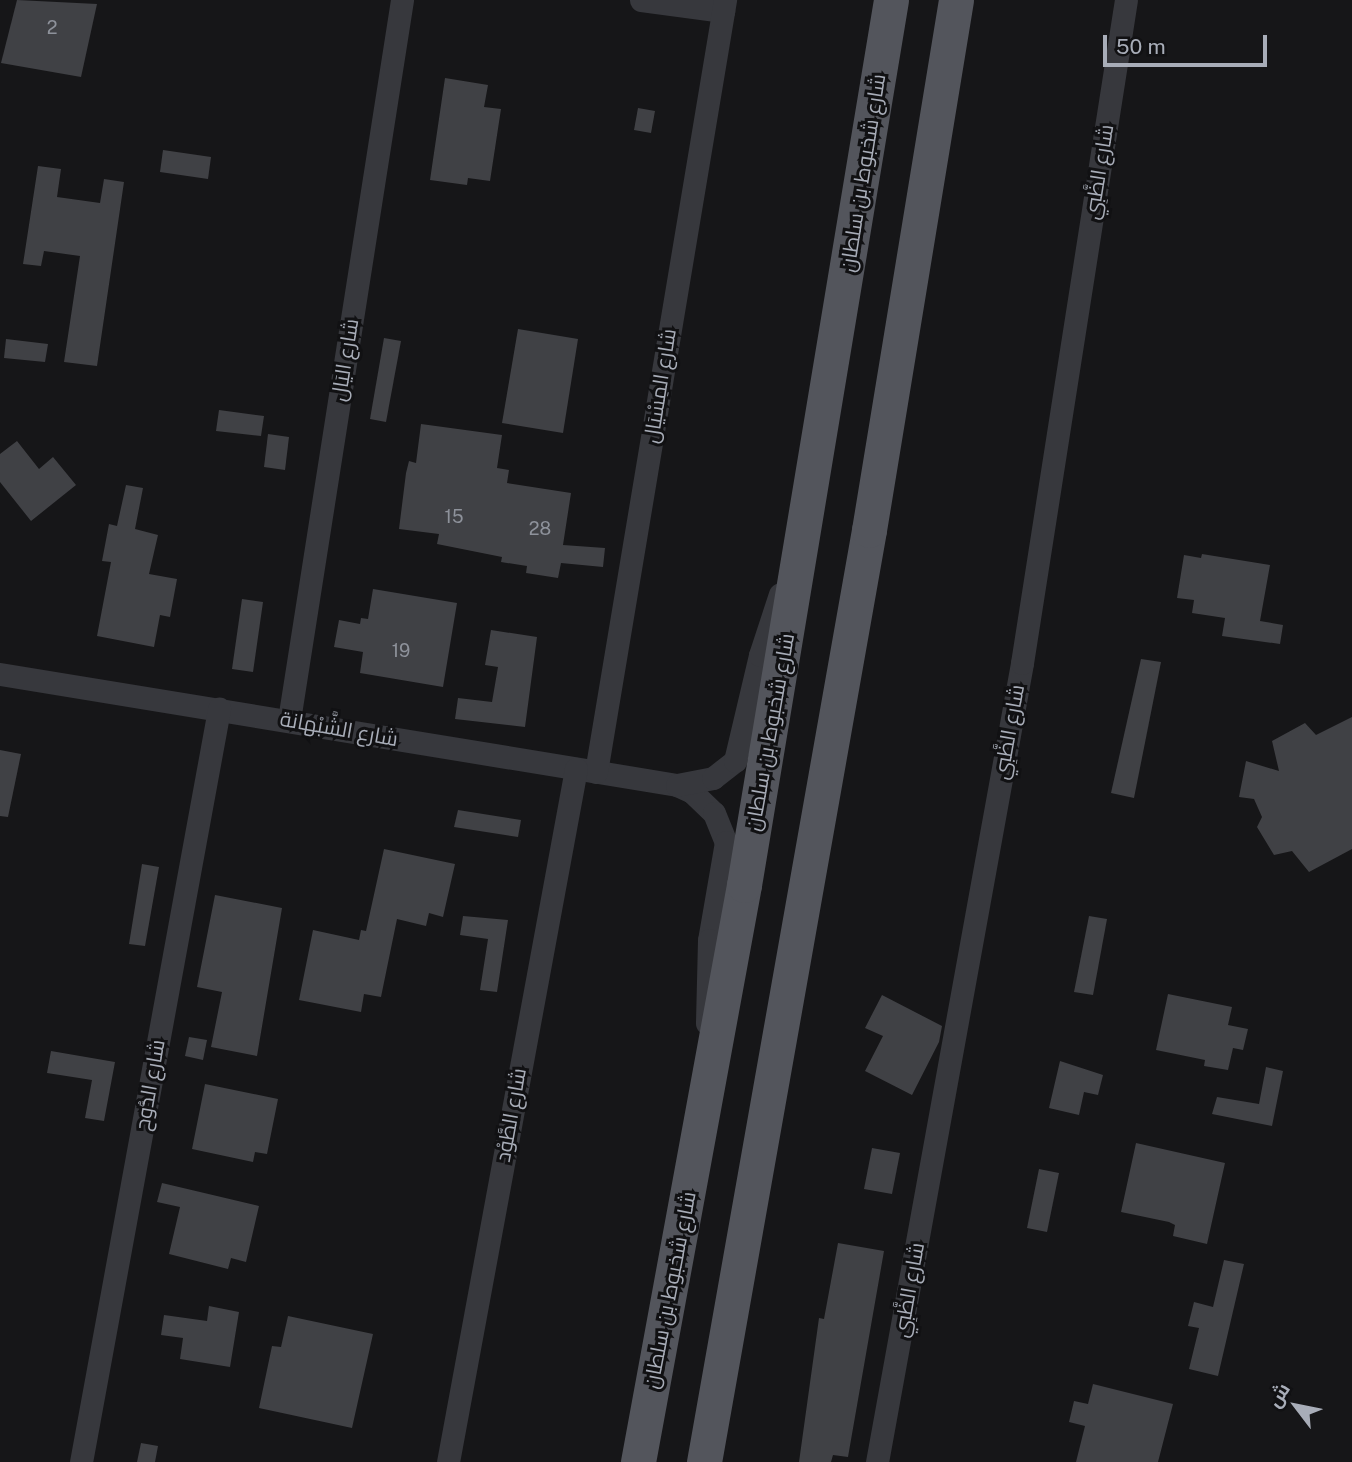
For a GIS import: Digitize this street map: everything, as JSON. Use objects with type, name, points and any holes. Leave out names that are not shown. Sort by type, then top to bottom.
[{"type":"main road","name":"شارع شخبوط بن سلطان","points":[[638,1462],[713,1058],[802,548],[891,0]]},
{"type":"main road","points":[[704,1462],[869,530],[956,0]]},
{"type":"street","name":"شارع اليَال","points":[[289,720],[402,0]]},
{"type":"street","points":[[641,0],[724,5]]},
{"type":"street","name":"شارع الظَّبِي","points":[[877,1462],[1022,663],[1126,0]]},
{"type":"street","name":"شارع المِسْيَال","points":[[586,770],[724,5]]},
{"type":"street","name":"شارع الشَّبْهانة","points":[[0,674],[677,785],[713,778],[738,755],[768,627],[802,548]]},
{"type":"street","name":"شارع الدُّوح","points":[[81,1462],[219,709]]},
{"type":"street","name":"شارع الطَّوْد","points":[[448,1462],[586,770]]},
{"type":"street","name":"شارع الشَّبْهانة","points":[[677,785],[704,801],[726,842],[707,968],[713,1058]]},
{"type":"building","points":[[17,0],[97,4],[81,77],[1,63]]},
{"type":"building","points":[[445,78],[488,85],[484,107],[501,109],[490,181],[468,178],[467,185],[430,180]]},
{"type":"building","points":[[638,108],[655,111],[651,133],[634,130]]},
{"type":"building","points":[[163,150],[211,157],[208,179],[160,172]]},
{"type":"building","points":[[38,166],[61,169],[57,197],[100,203],[104,179],[124,182],[97,366],[64,362],[80,256],[44,251],[41,266],[23,264]]},
{"type":"building","points":[[518,329],[578,339],[563,433],[502,423]]},
{"type":"building","points":[[384,338],[401,341],[386,422],[370,419]]},
{"type":"building","points":[[6,339],[48,344],[45,362],[4,358]]},
{"type":"building","points":[[219,410],[264,416],[261,436],[216,431]]},
{"type":"building","points":[[421,424],[502,435],[497,468],[509,470],[507,483],[571,493],[563,545],[605,548],[603,567],[561,563],[558,578],[526,573],[527,566],[501,562],[502,557],[437,544],[439,534],[399,529],[406,473],[409,461],[416,463]]},
{"type":"building","points":[[268,434],[289,437],[285,470],[264,467]]},
{"type":"building","points":[[17,441],[39,469],[53,457],[76,485],[31,521],[0,482],[0,454]]},
{"type":"building","points":[[126,485],[143,488],[135,529],[158,535],[149,574],[177,579],[170,617],[160,615],[154,647],[97,636],[111,562],[102,561],[109,524],[117,526]]},
{"type":"building","points":[[1202,554],[1270,565],[1260,621],[1283,625],[1280,644],[1222,636],[1225,618],[1192,613],[1194,600],[1177,598],[1184,555],[1201,558]]},
{"type":"building","points":[[373,589],[457,603],[443,687],[360,673],[363,652],[334,647],[339,620],[360,624],[361,618],[368,619]]},
{"type":"building","points":[[242,599],[263,602],[253,672],[232,669]]},
{"type":"building","points":[[491,630],[537,637],[525,727],[455,719],[458,698],[492,702],[498,667],[485,665]]},
{"type":"building","points":[[1141,659],[1161,662],[1134,798],[1111,793]]},
{"type":"building","points":[[1352,717],[1352,849],[1309,872],[1292,851],[1274,855],[1257,827],[1262,817],[1254,799],[1239,797],[1246,761],[1279,771],[1272,741],[1305,723],[1316,735]]},
{"type":"building","points":[[0,750],[21,754],[8,817],[0,816]]},
{"type":"building","points":[[458,810],[521,820],[518,837],[454,827]]},
{"type":"building","points":[[384,849],[455,864],[443,917],[429,913],[426,926],[397,919],[381,997],[364,994],[361,1012],[299,1000],[313,930],[359,940],[361,930],[366,931]]},
{"type":"building","points":[[142,864],[159,867],[145,946],[129,944]]},
{"type":"building","points":[[215,895],[282,908],[257,1056],[211,1047],[222,992],[197,987]]},
{"type":"building","points":[[463,916],[508,920],[497,992],[480,990],[488,939],[460,935]]},
{"type":"building","points":[[1089,916],[1107,919],[1093,995],[1074,992]]},
{"type":"building","points":[[1168,994],[1232,1007],[1228,1025],[1248,1029],[1243,1050],[1233,1048],[1228,1070],[1204,1066],[1205,1060],[1156,1050]]},
{"type":"building","points":[[882,995],[942,1026],[939,1042],[912,1095],[865,1071],[883,1036],[865,1028]]},
{"type":"building","points":[[189,1037],[207,1040],[203,1060],[185,1056]]},
{"type":"building","points":[[51,1051],[115,1062],[104,1121],[85,1118],[92,1080],[47,1073]]},
{"type":"building","points":[[1060,1061],[1103,1075],[1098,1095],[1084,1092],[1079,1115],[1049,1108]]},
{"type":"building","points":[[1266,1067],[1283,1071],[1272,1126],[1212,1114],[1217,1097],[1259,1104]]},
{"type":"building","points":[[205,1084],[278,1099],[267,1154],[255,1152],[253,1162],[192,1149]]},
{"type":"building","points":[[1136,1143],[1225,1163],[1207,1244],[1173,1236],[1175,1225],[1169,1222],[1121,1212]]},
{"type":"building","points":[[872,1148],[900,1153],[892,1194],[864,1189]]},
{"type":"building","points":[[1039,1169],[1059,1173],[1047,1232],[1027,1228]]},
{"type":"building","points":[[162,1183],[259,1206],[246,1262],[231,1258],[228,1269],[169,1254],[180,1207],[157,1202]]},
{"type":"building","points":[[838,1243],[884,1251],[848,1457],[833,1455],[831,1462],[799,1462],[819,1318],[824,1319]]},
{"type":"building","points":[[1224,1260],[1244,1264],[1218,1376],[1189,1369],[1199,1328],[1188,1326],[1194,1302],[1213,1307]]},
{"type":"building","points":[[209,1306],[239,1312],[230,1367],[180,1359],[183,1338],[161,1335],[164,1315],[207,1321]]},
{"type":"building","points":[[288,1316],[373,1334],[352,1428],[259,1408],[272,1346],[281,1347]]},
{"type":"building","points":[[1093,1384],[1173,1404],[1158,1462],[1076,1462],[1085,1426],[1069,1422],[1074,1401],[1088,1404]]},
{"type":"building","points":[[141,1443],[158,1446],[155,1462],[137,1462]]}]
